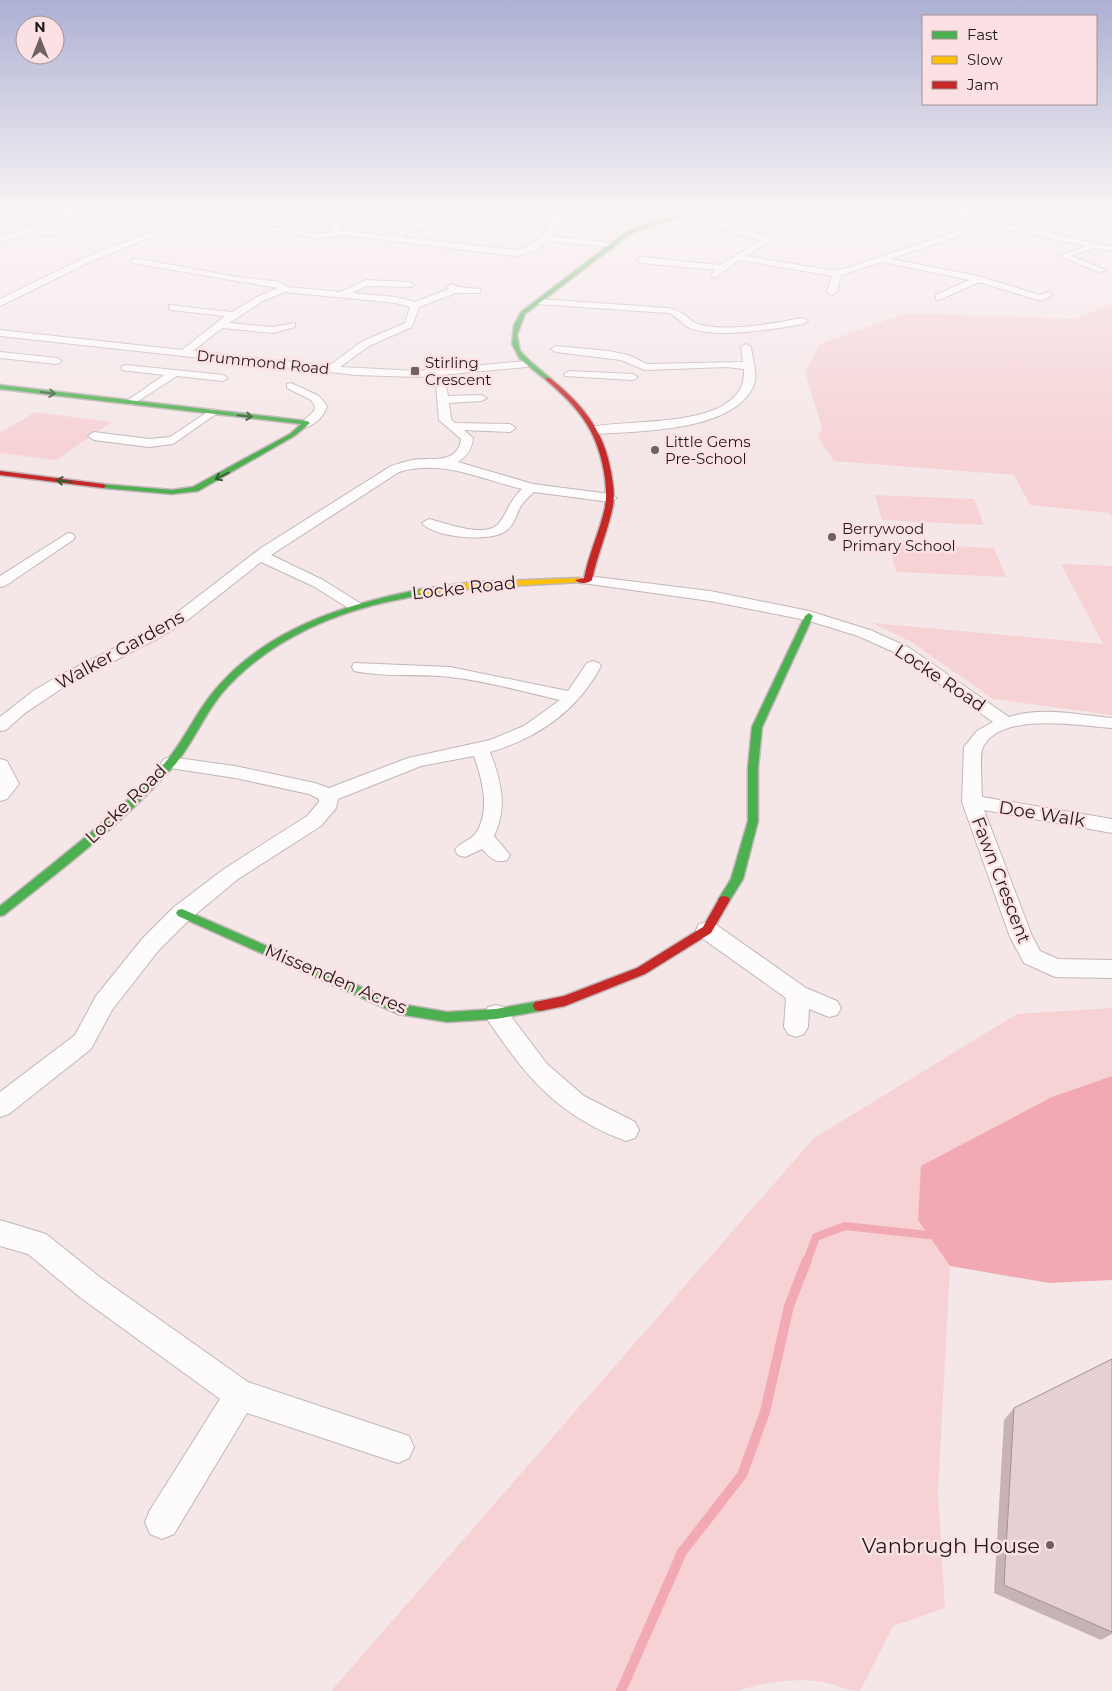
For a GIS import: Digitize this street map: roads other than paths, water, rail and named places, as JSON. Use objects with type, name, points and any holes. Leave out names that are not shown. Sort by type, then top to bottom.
[{"type":"street","points":[[0,302],[25,290]]},
{"type":"street","points":[[184,353],[236,315],[274,291],[279,290]]},
{"type":"street","points":[[295,290],[342,294],[415,305],[425,303],[452,290]]},
{"type":"street","points":[[342,294],[349,290]]},
{"type":"street","points":[[465,290],[477,291]]},
{"type":"street","points":[[554,290],[523,313],[513,328],[513,344],[526,364],[552,382],[574,402],[596,430],[607,450],[610,498],[606,519],[591,560],[588,580]]},
{"type":"street","points":[[939,297],[954,290]]},
{"type":"street","points":[[1019,290],[1045,297],[1030,303]]},
{"type":"street","points":[[539,302],[600,311],[629,306],[670,311],[679,314],[694,327],[706,328],[753,327],[785,321],[803,321]]},
{"type":"street","points":[[331,369],[365,344],[409,325],[415,305]]},
{"type":"street","points":[[172,311],[184,309],[236,315]]},
{"type":"street","points":[[222,325],[273,333],[292,325]]},
{"type":"street","name":"Drummond Road","points":[[0,333],[331,369],[418,374],[526,364]]},
{"type":"street","points":[[596,430],[670,423],[721,410],[741,397],[750,377],[746,347]]},
{"type":"street","points":[[556,349],[629,356],[645,367],[727,364],[749,366]]},
{"type":"street","points":[[0,355],[57,361]]},
{"type":"street","points":[[0,366],[16,357]]},
{"type":"street","points":[[569,374],[634,381],[645,367]]},
{"type":"street","points":[[126,368],[223,378]]},
{"type":"street","points":[[132,402],[173,374]]},
{"type":"street","points":[[441,385],[444,419],[467,438],[467,447],[461,455],[448,463]]},
{"type":"street","points":[[0,473],[148,491],[172,492],[195,489],[292,435],[306,422],[316,416],[321,406],[315,398],[290,386]]},
{"type":"street","points":[[0,387],[306,422]]},
{"type":"street","points":[[442,400],[481,398]]},
{"type":"street","points":[[94,436],[149,443],[173,440],[212,412]]},
{"type":"street","points":[[452,426],[510,428]]},
{"type":"street","name":"Walker Gardens","points":[[0,726],[16,709],[72,675],[173,624],[211,596],[255,559],[264,556],[266,551],[395,469],[410,462],[430,460],[448,463],[531,488],[610,498]]},
{"type":"street","points":[[435,528],[470,533],[496,532],[504,526],[515,504],[531,488]]},
{"type":"street","points":[[0,583],[68,537]]},
{"type":"street","points":[[51,550],[68,553]]},
{"type":"street","points":[[264,556],[266,559],[318,583],[355,606]]},
{"type":"street","name":"Locke Road","points":[[3,909],[77,851],[170,764],[213,698],[250,662],[292,633],[355,606],[416,592],[481,583],[588,580],[710,596],[809,616],[864,633],[902,650],[1006,723]]},
{"type":"street","name":"Missenden Acres","points":[[182,913],[398,1009],[447,1017],[496,1014],[565,1001],[641,971],[707,930],[737,879],[753,821],[753,768],[757,727],[809,616]]},
{"type":"street","points":[[360,667],[381,670],[425,663],[450,672],[572,696]]},
{"type":"street","points":[[328,796],[375,776],[427,758],[480,749],[508,741],[544,722],[594,676]]},
{"type":"street","name":"Fawn Crescent","points":[[1112,723],[1042,716],[1006,723],[983,735],[973,747],[972,802],[1021,937],[1032,957],[1055,968],[1112,969]]},
{"type":"street","points":[[465,850],[484,838],[494,809],[492,782],[480,749]]},
{"type":"street","points":[[170,764],[236,772],[315,789],[328,796]]},
{"type":"street","points":[[0,765],[10,784],[0,795]]},
{"type":"street","points":[[0,1106],[52,1068],[83,1042],[104,1002],[150,944],[182,913],[231,874],[314,821],[329,803],[328,796]]},
{"type":"street","name":"Doe Walk","points":[[972,802],[1112,826]]},
{"type":"street","points":[[484,838],[500,855]]},
{"type":"street","points":[[707,930],[798,994],[830,1008]]},
{"type":"street","points":[[796,1027],[798,994]]},
{"type":"street","points":[[496,1014],[538,1071],[575,1104],[626,1130]]},
{"type":"street","points":[[0,1233],[36,1243],[91,1288],[240,1395],[398,1447]]},
{"type":"street","points":[[162,1522],[240,1395]]},
{"type":"waterway","points":[[807,1261],[816,1237],[845,1226],[928,1235]]},
{"type":"waterway","points":[[621,1691],[682,1552],[742,1475],[765,1412],[789,1306],[807,1260]]},
{"type":"place","name":"Stirling Crescent","points":[[415,371]]},
{"type":"place","name":"Little Gems Pre-School","points":[[655,450]]},
{"type":"place","name":"Berrywood Primary School","points":[[832,537]]},
{"type":"place","name":"Vanbrugh House","points":[[1050,1545]]}]
